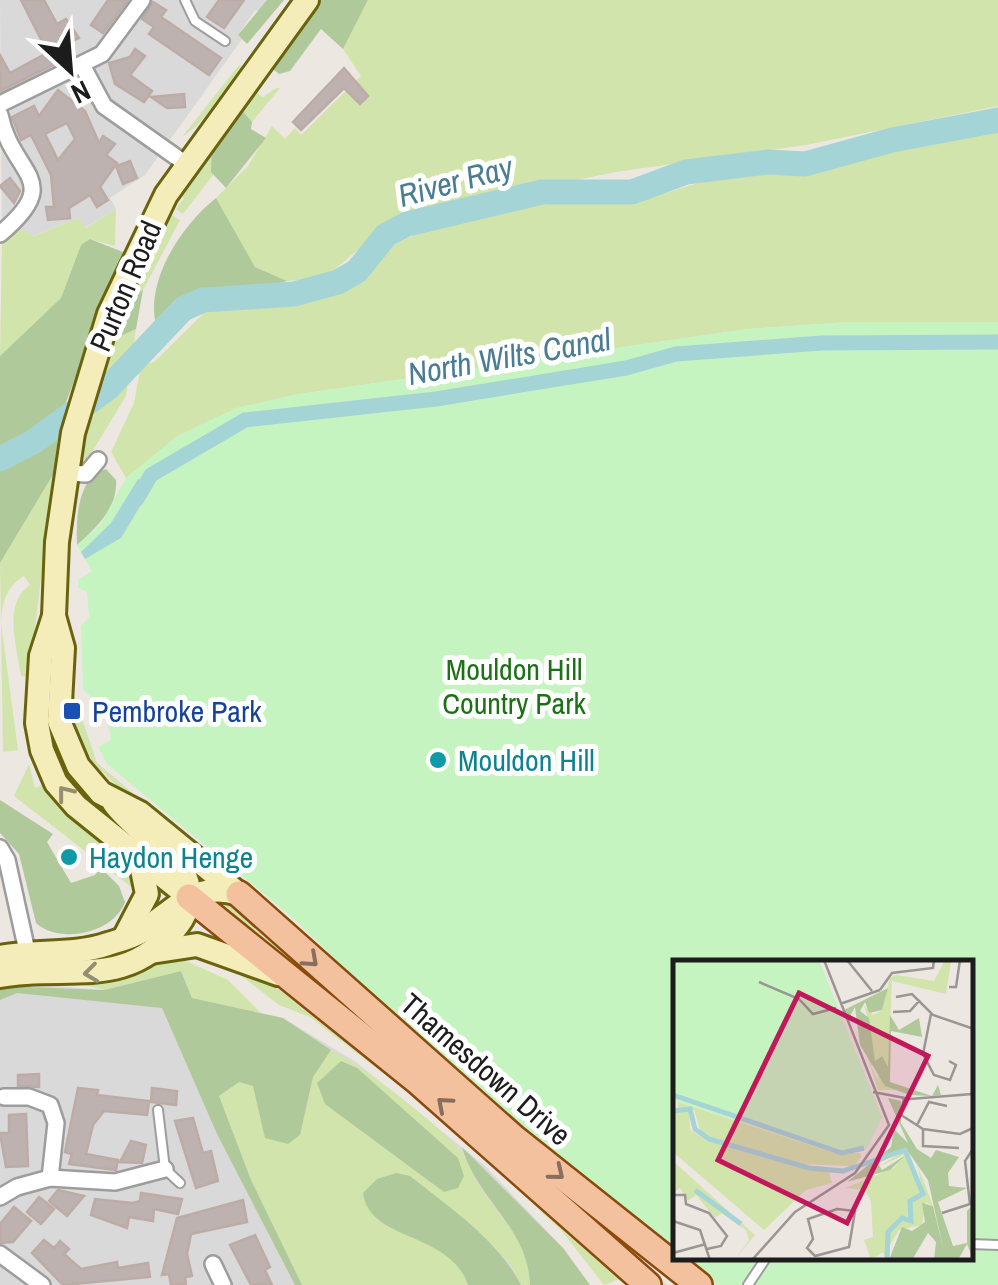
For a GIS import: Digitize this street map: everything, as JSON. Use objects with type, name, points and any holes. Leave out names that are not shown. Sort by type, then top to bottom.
[{"type":"main road","name":"Purton Road","points":[[188,897],[76,806],[45,760],[37,701],[44,645],[54,616],[66,473],[82,398],[124,277],[160,205],[306,0]]},
{"type":"main road","name":"Purton Road","points":[[54,616],[62,648],[58,705],[62,734],[78,766],[114,802],[130,826],[180,867],[188,897]]},
{"type":"main road","name":"Purton Road","points":[[114,802],[140,812],[239,894]]},
{"type":"main road","points":[[124,938],[147,894],[138,856]]},
{"type":"main road","points":[[0,976],[124,938],[150,927],[188,897],[220,889],[239,894]]},
{"type":"main road","name":"Thamesdown Drive","points":[[239,894],[494,1120],[699,1285]]},
{"type":"main road","points":[[0,958],[93,974],[126,964],[148,952],[178,926],[188,897]]},
{"type":"main road","name":"Thamesdown Drive","points":[[188,897],[416,1080],[648,1285]]},
{"type":"main road","points":[[148,952],[197,945],[291,979]]},
{"type":"main road","points":[[630,1232],[674,1285]]},
{"type":"street","points":[[0,234],[30,218],[33,189],[3,136],[1,104],[82,65],[108,48],[142,0]]},
{"type":"street","points":[[82,65],[104,106],[186,164]]},
{"type":"street","points":[[66,473],[86,474],[98,460]]},
{"type":"street","points":[[0,848],[7,860],[29,964]]},
{"type":"street","points":[[2,1094],[40,1099],[54,1113],[50,1178]]},
{"type":"street","points":[[0,1197],[17,1186],[50,1178],[115,1182],[165,1169]]},
{"type":"street","points":[[0,1254],[33,1282]]},
{"type":"street","points":[[212,1264],[223,1285]]},
{"type":"lane","points":[[185,0],[195,21],[226,41]]},
{"type":"lane","points":[[158,1110],[165,1169],[180,1183]]},
{"type":"lane","points":[[973,1244],[998,1245]]},
{"type":"lane","points":[[740,1285],[750,1281],[765,1260]]},
{"type":"shaded area","points":[[0,0],[267,0],[259,11],[255,10],[238,35],[242,39],[145,175],[110,198],[116,209],[85,228],[78,218],[33,236],[21,229],[2,243]]},
{"type":"shaded area","points":[[34,984],[192,998],[283,1018],[356,1062],[485,1166],[563,1248],[590,1285],[0,1285],[0,986]]},
{"type":"green space","points":[[267,0],[284,0],[247,44],[238,35]]},
{"type":"green space","points":[[319,0],[368,0],[343,49],[321,29],[290,71],[279,74],[273,69]]},
{"type":"green space","points":[[368,0],[998,0],[998,106],[806,145],[616,172],[450,205],[387,225],[334,270],[310,279],[287,281],[255,267],[216,198],[248,166],[272,126],[285,139],[295,128],[301,135],[361,76],[343,49]]},
{"type":"green space","points":[[239,65],[245,69],[197,126],[182,137]]},
{"type":"green space","points":[[280,88],[252,122],[240,108],[253,91],[263,97]]},
{"type":"green space","points":[[240,108],[252,122],[251,129],[266,138],[226,188],[211,172],[212,147],[232,127]]},
{"type":"green space","points":[[236,113],[232,127],[212,147],[213,175],[183,214],[176,209],[184,198],[179,193]]},
{"type":"green space","points":[[998,128],[998,322],[849,322],[748,329],[293,395],[179,435],[126,478],[111,452],[134,403],[141,365],[154,362],[209,308],[312,300],[346,287],[371,270],[388,248],[416,234],[494,212],[576,200],[650,198],[704,181],[816,169]]},
{"type":"green space","points":[[216,198],[255,267],[287,281],[197,307],[156,325],[156,290],[169,255],[191,223]]},
{"type":"green space","points":[[116,209],[115,246],[90,239],[81,245],[61,298],[0,356],[2,243],[21,229],[34,236],[78,218],[86,228]]},
{"type":"green space","points":[[168,213],[180,220],[143,290],[127,297]]},
{"type":"green space","points":[[90,239],[123,252],[60,418],[54,473],[0,563],[0,356],[61,298],[81,245]]},
{"type":"green space","points":[[143,290],[136,329],[106,343],[127,297]]},
{"type":"green space","name":"Mouldon Hill Country Park","points":[[849,322],[998,322],[998,1285],[721,1285],[702,1280],[677,1260],[973,1260],[973,960],[673,960],[673,1256],[470,1091],[294,919],[107,764],[98,747],[111,740],[106,712],[83,689],[81,626],[89,617],[87,592],[78,588],[78,580],[92,571],[77,545],[100,525],[126,478],[179,435],[236,408],[293,395],[748,329]]},
{"type":"green space","points":[[136,329],[126,396],[81,470],[77,463],[84,425],[93,417],[106,343]]},
{"type":"green space","points":[[106,469],[116,480],[110,508],[77,545],[80,500],[89,481]]},
{"type":"green space","points":[[54,473],[29,677],[21,676],[13,627],[16,603],[30,585],[24,576],[9,590],[2,608],[18,750],[3,752],[0,563]]},
{"type":"green space","points":[[72,689],[97,763],[153,810],[127,793],[87,754],[71,729],[76,726]]},
{"type":"green space","points":[[29,764],[35,788],[44,784],[69,812],[111,847],[133,875],[139,893],[14,796]]},
{"type":"green space","points":[[0,800],[53,834],[47,842],[71,883],[95,875],[101,868],[119,886],[125,902],[119,913],[98,928],[72,934],[46,930],[36,923],[19,854],[0,833]]},
{"type":"green space","points":[[227,900],[667,1285],[660,1285],[217,910]]},
{"type":"green space","points":[[184,954],[184,960],[228,980],[261,1013],[192,998],[181,971],[104,990],[81,984],[122,977],[161,956]]},
{"type":"green space","points":[[230,967],[264,981],[294,1000],[386,1072],[489,1158],[622,1278],[604,1285],[561,1230],[435,1113],[310,1017],[279,1005]]},
{"type":"green space","points":[[181,971],[192,998],[283,1018],[331,1050],[313,1077],[300,1135],[288,1144],[265,1138],[253,1086],[239,1082],[219,1096],[251,1180],[302,1285],[295,1285],[217,1134],[162,1008],[17,993],[0,1000],[0,986],[104,990]]},
{"type":"green space","points":[[331,1050],[402,1099],[456,1145],[519,1242],[530,1285],[521,1285],[510,1263],[426,1189],[377,1222],[443,1252],[454,1261],[468,1285],[302,1285],[251,1180],[219,1096],[239,1082],[254,1086],[300,1135],[313,1077]]},
{"type":"green space","points":[[341,1061],[357,1068],[458,1158],[464,1176],[458,1188],[444,1192],[325,1104],[317,1083]]},
{"type":"green space","points":[[462,1147],[563,1248],[590,1285],[530,1285],[521,1246],[479,1183]]},
{"type":"green space","points":[[396,1173],[410,1176],[472,1225],[499,1253],[521,1285],[468,1285],[459,1268],[445,1255],[379,1220],[368,1209],[363,1193],[377,1179]]},
{"type":"water","points":[[138,479],[153,485],[121,538],[85,559],[81,552],[111,523]]},
{"type":"building","points":[[21,0],[44,0],[57,24],[66,19],[79,38],[48,53]]},
{"type":"building","points":[[108,0],[128,0],[103,33],[91,25]]},
{"type":"building","points":[[219,0],[244,0],[224,28],[207,17]]},
{"type":"building","points":[[153,2],[166,10],[161,17],[221,58],[209,75],[149,34],[154,27],[142,19]]},
{"type":"building","points":[[135,49],[145,56],[130,75],[152,91],[144,102],[115,84],[109,63],[130,57]]},
{"type":"building","points":[[47,53],[53,65],[0,91],[0,55],[10,73]]},
{"type":"building","points":[[344,68],[368,96],[360,104],[344,88],[301,130],[293,122]]},
{"type":"building","points":[[58,90],[85,111],[99,143],[103,136],[115,144],[106,155],[117,163],[100,187],[108,200],[97,207],[90,195],[69,208],[70,218],[48,220],[46,207],[54,207],[51,175],[31,135],[21,140],[12,117],[34,106],[39,116]],"holes":[[[67,123],[75,139],[58,160],[45,134]]]},
{"type":"building","points":[[184,94],[185,107],[167,108],[151,97]]},
{"type":"building","points":[[130,161],[137,178],[123,184],[116,166]]},
{"type":"building","points":[[10,178],[20,191],[14,203],[0,186]]},
{"type":"building","points":[[39,1074],[39,1087],[18,1086],[18,1075]]},
{"type":"building","points":[[78,1088],[98,1090],[97,1095],[149,1101],[147,1115],[104,1111],[93,1125],[86,1154],[118,1160],[116,1170],[69,1164],[72,1154],[65,1152]]},
{"type":"building","points":[[152,1088],[177,1091],[176,1105],[151,1102]]},
{"type":"building","points":[[26,1114],[28,1166],[6,1167],[0,1133],[9,1133],[9,1115]]},
{"type":"building","points":[[193,1118],[203,1153],[211,1151],[218,1181],[196,1188],[175,1121]]},
{"type":"building","points":[[131,1141],[146,1145],[142,1163],[120,1162]]},
{"type":"building","points":[[58,1190],[84,1196],[67,1216],[49,1201]]},
{"type":"building","points":[[141,1193],[182,1199],[178,1214],[154,1209],[153,1221],[129,1217],[127,1228],[91,1215],[95,1199],[133,1203],[140,1201]]},
{"type":"building","points":[[39,1197],[54,1209],[41,1224],[27,1212]]},
{"type":"building","points":[[243,1200],[247,1222],[191,1234],[187,1254],[192,1276],[185,1277],[186,1285],[171,1285],[169,1274],[162,1275],[177,1218]]},
{"type":"building","points":[[14,1207],[31,1221],[13,1242],[0,1243],[0,1224]]},
{"type":"building","points":[[255,1235],[270,1267],[265,1270],[272,1285],[251,1285],[230,1245]]},
{"type":"building","points":[[44,1240],[54,1248],[60,1241],[69,1249],[64,1254],[81,1269],[117,1262],[118,1268],[148,1263],[150,1277],[63,1285],[32,1253]]},
{"type":"waterway","name":"River Ray","points":[[0,459],[33,442],[108,388],[183,309],[203,300],[294,294],[338,282],[357,271],[386,235],[407,224],[542,192],[632,192],[686,172],[768,162],[805,164],[892,140],[998,120]]},
{"type":"waterway","name":"North Wilts Canal","points":[[137,499],[151,475],[245,420],[436,399],[626,368],[676,354],[822,343],[998,342]]},
{"type":"place","name":"Pembroke Park","points":[[72,711]]},
{"type":"place","name":"Mouldon Hill","points":[[438,760]]},
{"type":"place","name":"Haydon Henge","points":[[69,857]]}]
